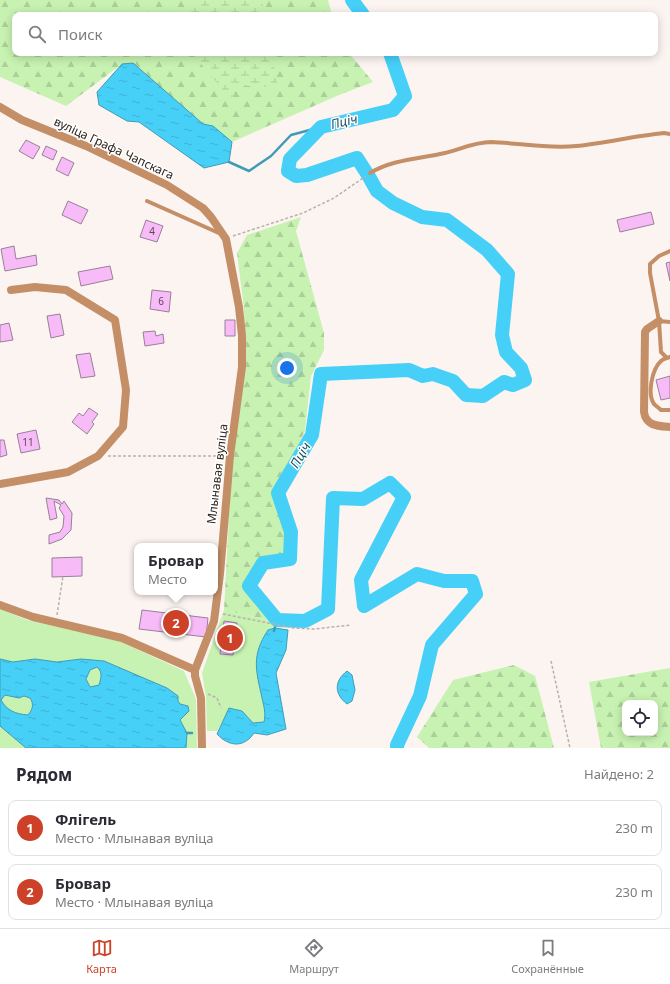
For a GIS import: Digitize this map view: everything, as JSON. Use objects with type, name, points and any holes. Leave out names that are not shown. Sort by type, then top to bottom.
[{"type":"street","name":"вуліца Графа Чапскага","points":[[0,107],[22,120],[86,146],[167,185],[203,208],[225,237]]},
{"type":"street","name":"Млынавая вуліца","points":[[218,582],[230,456],[242,366],[242,336],[234,272],[225,237]]},
{"type":"street","points":[[0,484],[68,472],[98,456],[123,427],[126,390],[115,320],[66,290],[35,287],[11,290]]},
{"type":"street","points":[[659,321],[645,332],[644,412],[645,419],[652,425],[670,427]]},
{"type":"street","name":"Млынавая вуліца","points":[[195,670],[208,640],[215,613],[217,595]]},
{"type":"street","points":[[0,605],[33,617],[122,638],[195,670],[195,676],[200,693],[202,748]]},
{"type":"lane","points":[[370,173],[391,163],[442,154],[466,146],[490,142],[542,147],[576,146],[619,138],[664,133],[670,134]]},
{"type":"lane","points":[[147,200],[225,237]]},
{"type":"lane","points":[[668,358],[661,352],[659,321],[650,273],[650,264],[659,256],[670,251]]},
{"type":"lane","points":[[659,321],[670,322]]},
{"type":"lane","points":[[668,358],[662,360],[652,377],[651,391],[653,403],[661,410],[670,410]]},
{"type":"path","points":[[225,237],[303,213],[334,198],[366,176]]},
{"type":"path","points":[[98,456],[230,456]]},
{"type":"path","points":[[56,623],[63,576]]},
{"type":"path","points":[[215,613],[294,628],[314,629],[351,625]]},
{"type":"path","points":[[551,661],[570,748]]},
{"type":"path","points":[[200,693],[207,693],[218,698],[221,708]]},
{"type":"green space","points":[[0,0],[328,0],[331,12],[12,12],[12,56],[351,56],[373,82],[339,95],[232,142],[203,124],[122,64],[66,106],[0,77]]},
{"type":"green space","points":[[191,0],[262,0],[264,12],[189,12]]},
{"type":"green space","points":[[194,56],[273,56],[278,88],[237,85],[232,101]]},
{"type":"green space","points":[[301,217],[296,231],[324,333],[324,350],[311,376],[305,431],[276,493],[289,532],[288,557],[263,559],[247,586],[274,618],[273,621],[224,610],[232,458],[245,369],[244,309],[237,253],[247,235]]},
{"type":"green space","points":[[0,609],[27,620],[119,641],[184,671],[196,699],[197,748],[0,748]]},
{"type":"green space","points":[[224,610],[273,621],[275,628],[268,630],[266,714],[263,723],[253,723],[242,711],[230,708],[217,731],[207,731],[206,697],[202,673]]},
{"type":"green space","points":[[514,665],[535,676],[554,748],[429,748],[417,737],[453,680]]},
{"type":"green space","points":[[670,668],[670,748],[601,748],[589,682]]},
{"type":"water","points":[[133,63],[203,124],[213,126],[232,142],[229,162],[204,168],[139,122],[127,121],[99,105],[97,92],[122,64]]},
{"type":"water","points":[[275,628],[288,630],[286,650],[276,673],[286,729],[267,735],[254,733],[246,741],[236,744],[226,741],[217,734],[229,708],[242,711],[253,723],[264,722],[265,716],[256,663],[259,648],[263,639],[268,630]]},
{"type":"water","points":[[0,659],[13,662],[35,659],[57,662],[81,659],[104,661],[167,688],[178,696],[178,701],[180,704],[188,706],[189,711],[180,720],[187,733],[186,748],[26,748],[0,726]],"holes":[[[97,667],[101,673],[99,685],[90,687],[86,679],[90,670]],[[5,695],[19,698],[24,696],[30,698],[32,702],[31,711],[28,715],[16,713],[9,709],[1,700]]]},
{"type":"water","points":[[347,671],[352,675],[355,690],[352,701],[347,704],[340,696],[337,688],[340,679]]},
{"type":"building","points":[[26,140],[40,147],[33,159],[19,151]]},
{"type":"building","points":[[46,146],[57,151],[53,160],[42,155]]},
{"type":"building","points":[[62,157],[74,163],[68,176],[56,170]]},
{"type":"building","points":[[68,201],[88,210],[81,224],[62,215]]},
{"type":"building","points":[[651,212],[654,224],[620,232],[617,220]]},
{"type":"building","points":[[146,220],[163,226],[157,242],[140,237]]},
{"type":"building","points":[[14,246],[16,259],[36,255],[37,265],[5,271],[1,249]]},
{"type":"building","points":[[670,262],[670,281],[666,263]]},
{"type":"building","points":[[110,266],[113,279],[81,286],[78,272]]},
{"type":"building","points":[[152,290],[171,292],[169,312],[150,309]]},
{"type":"building","points":[[60,314],[64,335],[51,338],[47,316]]},
{"type":"building","points":[[225,320],[235,320],[235,336],[225,336]]},
{"type":"building","points":[[9,323],[13,340],[0,342],[0,325]]},
{"type":"building","points":[[155,331],[156,336],[163,334],[164,343],[145,346],[143,332]]},
{"type":"building","points":[[90,353],[95,376],[81,378],[76,355]]},
{"type":"building","points":[[670,376],[670,398],[661,400],[656,380]]},
{"type":"building","points":[[89,408],[98,414],[92,422],[94,424],[87,434],[72,422],[79,413],[83,416]]},
{"type":"building","points":[[36,430],[40,449],[21,453],[17,434]]},
{"type":"building","points":[[0,440],[4,440],[7,455],[0,457]]},
{"type":"building","points":[[46,498],[59,500],[62,504],[64,501],[72,513],[71,530],[62,539],[49,544],[49,535],[60,532],[63,527],[64,516],[59,508],[61,505],[54,501],[57,518],[50,520]]},
{"type":"building","points":[[82,557],[82,576],[52,577],[52,558]]},
{"type":"building","points":[[142,610],[208,618],[206,637],[139,629]]},
{"type":"building","points":[[224,621],[237,623],[233,655],[220,654]]},
{"type":"waterway","name":"Пціч","points":[[352,0],[361,12]]},
{"type":"waterway","name":"Пціч","points":[[391,56],[405,96],[393,110],[321,127],[290,159],[288,171],[296,176],[307,175],[357,158],[377,191],[393,203],[422,217],[447,220],[487,250],[508,274],[502,335],[506,352],[521,368],[525,380],[513,385],[504,382],[483,396],[466,395],[453,381],[433,374],[423,376],[409,370],[321,374],[312,435],[278,493],[291,532],[290,559],[263,563],[249,586],[277,620],[305,621],[328,609],[333,498],[363,499],[390,483],[404,497],[361,580],[364,606],[417,574],[444,581],[472,581],[476,594],[432,645],[420,696],[397,745],[397,748]]},
{"type":"waterway","points":[[229,162],[249,171],[271,156],[291,135],[321,127]]},
{"type":"waterway","points":[[274,631],[277,620]]},
{"type":"waterway","points":[[187,733],[192,733]]},
{"type":"place","name":"Бровар","points":[[176,623]]},
{"type":"place","name":"Флігель","points":[[230,638]]}]
